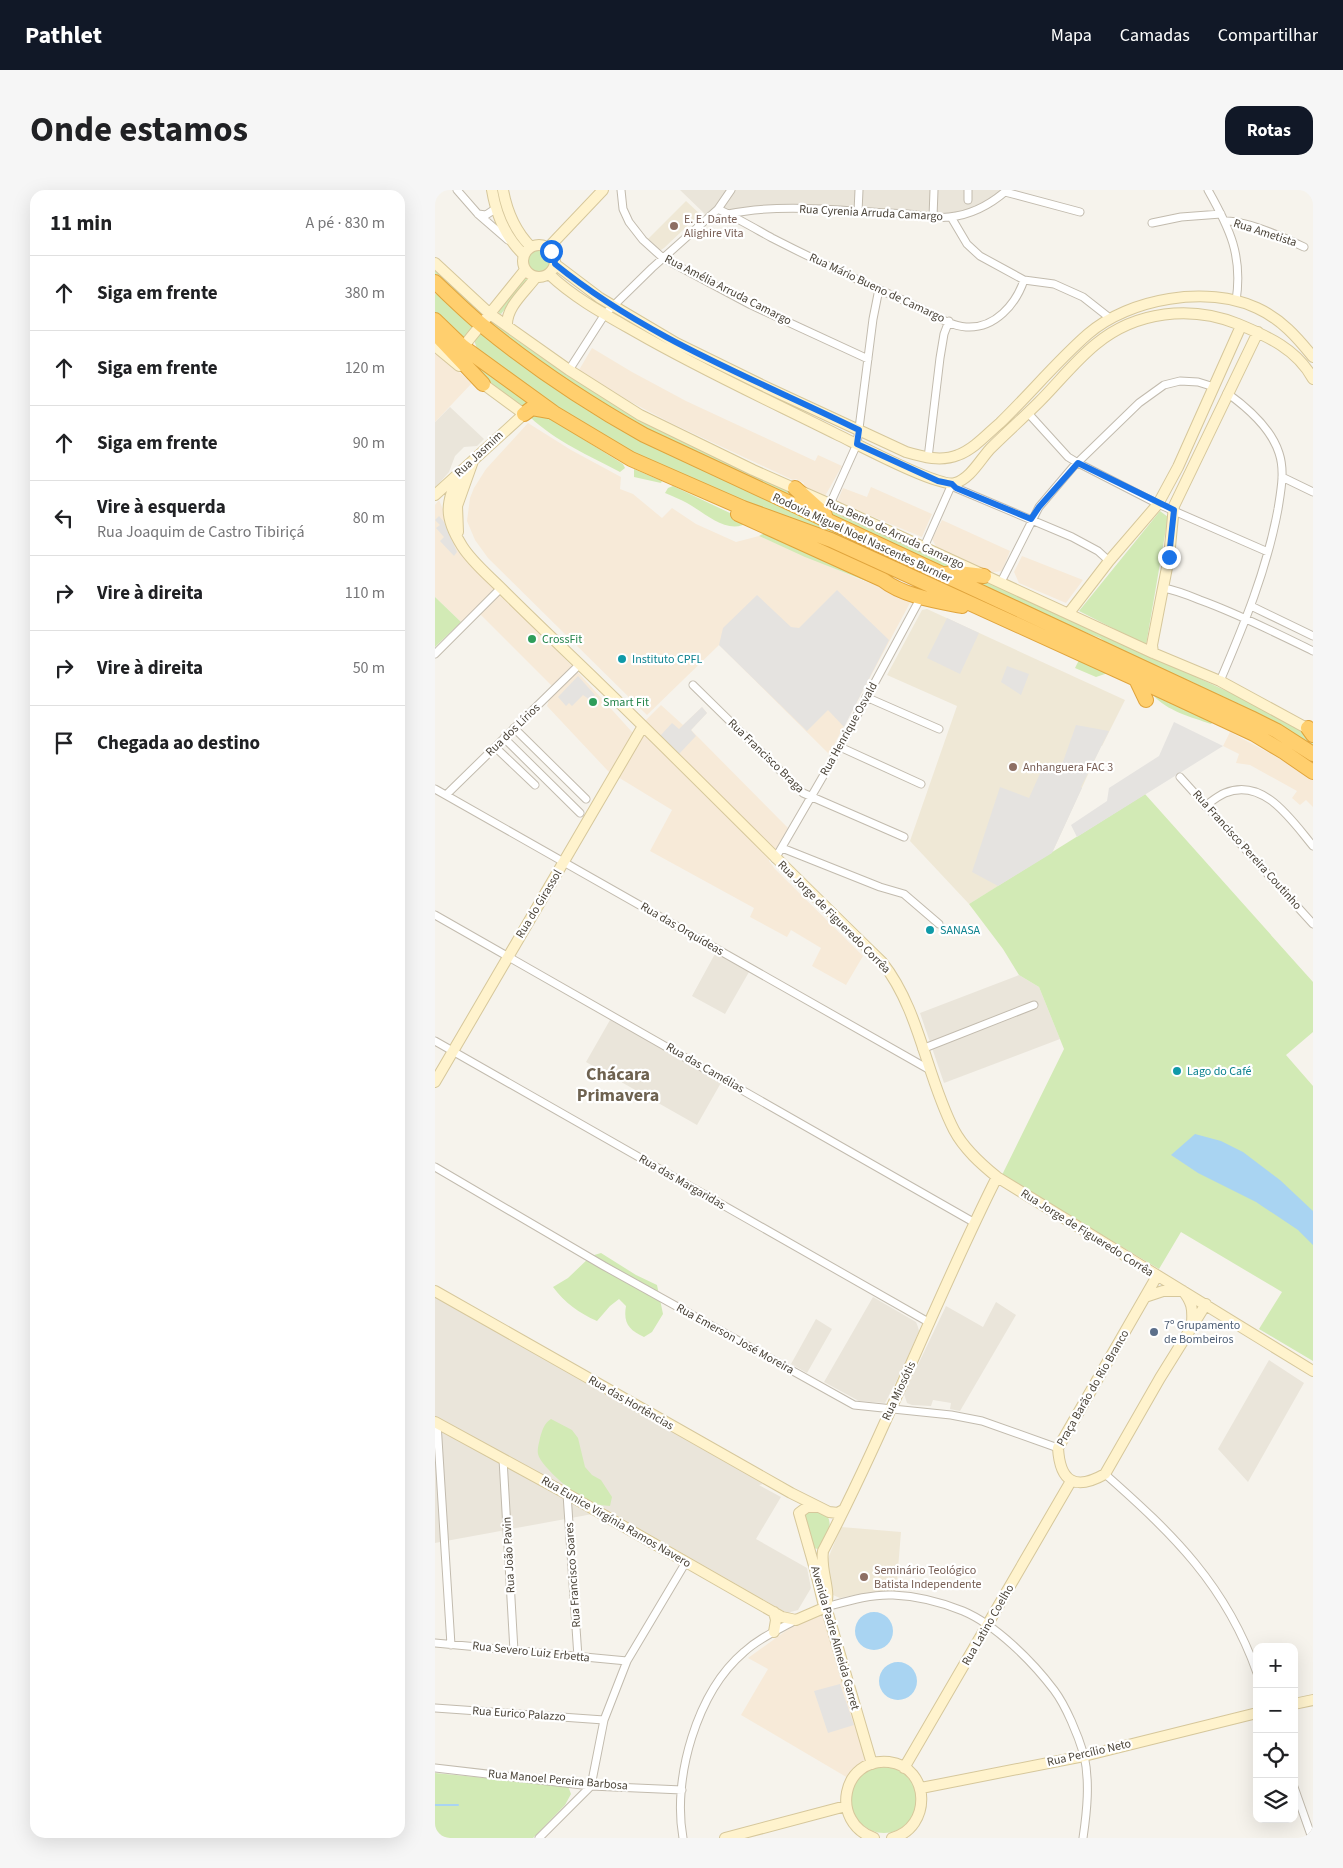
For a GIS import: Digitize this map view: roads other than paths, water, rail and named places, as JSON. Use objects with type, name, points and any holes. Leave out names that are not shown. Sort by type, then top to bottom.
[{"type":"highway","name":"Rodovia Miguel Noel Nascentes Burnier","points":[[435,282],[464,309],[486,320],[547,375],[604,413],[644,435],[1251,718],[1313,754]]},
{"type":"highway","points":[[435,290],[464,309]]},
{"type":"highway","name":"Rodovia Miguel Noel Nascentes Burnier","points":[[435,320],[463,348],[554,413],[631,459],[743,508],[831,540],[1136,679],[1254,734],[1313,772]]},
{"type":"highway","points":[[435,333],[483,384]]},
{"type":"highway","points":[[524,414],[532,408],[554,413]]},
{"type":"highway","points":[[669,476],[671,483],[883,580],[890,586],[921,597],[986,612]]},
{"type":"highway","points":[[795,488],[835,523]]},
{"type":"highway","points":[[883,580],[889,580],[898,571],[896,557],[890,550]]},
{"type":"highway","points":[[942,574],[957,573],[984,576]]},
{"type":"highway","points":[[1136,679],[1146,700]]},
{"type":"street","points":[[457,190],[478,214],[515,246],[528,251]]},
{"type":"street","points":[[548,248],[603,190]]},
{"type":"street","name":"Rua Amélia Arruda Camargo","points":[[621,190],[623,209],[629,222],[643,240],[663,258],[751,305],[868,358]]},
{"type":"street","points":[[569,370],[612,306],[718,209],[731,190]]},
{"type":"street","points":[[858,212],[859,190]]},
{"type":"street","points":[[933,216],[934,190]]},
{"type":"street","points":[[968,190],[968,200]]},
{"type":"street","points":[[1208,190],[1231,234],[1239,268],[1236,301]]},
{"type":"street","points":[[497,191],[495,209],[515,246]]},
{"type":"street","points":[[497,191],[528,251]]},
{"type":"street","points":[[1006,191],[1080,212]]},
{"type":"street","name":"Rua Cyrenia Arruda Camargo","points":[[728,214],[790,208],[951,217],[979,209],[1006,191]]},
{"type":"street","points":[[478,214],[486,215],[495,209]]},
{"type":"street","name":"Rua Mário Bueno de Camargo","points":[[718,209],[879,289],[949,322],[965,327],[980,326],[1008,310],[1017,299],[1024,280]]},
{"type":"street","name":"Rua Ametista","points":[[1152,223],[1181,216],[1223,218],[1282,237],[1304,247]]},
{"type":"street","points":[[951,217],[967,244],[981,256],[1024,280],[1054,284],[1076,294],[1111,319]]},
{"type":"street","points":[[543,245],[548,248],[554,255],[555,264],[549,274],[536,277],[530,275],[525,270],[523,260],[528,251],[543,245]]},
{"type":"street","name":"Rua Bento de Arruda Camargo","points":[[435,263],[486,320],[507,326],[569,370],[655,422],[753,470],[984,576],[1220,681],[1311,732]]},
{"type":"street","points":[[555,264],[612,306],[699,355],[906,452],[932,458],[957,456],[982,440],[1090,332],[1132,309],[1157,302],[1188,297],[1225,298],[1256,308],[1273,317],[1291,331],[1313,357]]},
{"type":"street","points":[[463,348],[525,270]]},
{"type":"street","points":[[549,274],[559,284],[605,314],[702,369],[857,444],[1072,537],[1097,551],[1109,561]]},
{"type":"street","points":[[507,326],[509,312],[536,277]]},
{"type":"street","points":[[830,504],[857,444],[873,320],[879,289]]},
{"type":"street","points":[[1187,314],[1188,297]]},
{"type":"street","points":[[924,547],[952,484],[968,475],[991,448],[1082,358],[1104,339],[1136,321],[1159,315],[1187,314],[1221,317],[1281,344],[1297,358],[1313,379]]},
{"type":"street","points":[[928,476],[926,468],[932,458],[940,358],[944,334],[949,322]]},
{"type":"street","points":[[1069,613],[1109,561],[1159,504],[1178,467],[1241,326]]},
{"type":"street","points":[[1281,344],[1291,331]]},
{"type":"street","points":[[1153,652],[1152,645],[1169,557],[1174,510],[1257,332]]},
{"type":"street","points":[[435,346],[524,414]]},
{"type":"street","points":[[1001,582],[1031,519],[1039,507],[1078,463],[1139,403],[1165,385],[1180,381],[1198,382],[1214,387]]},
{"type":"street","points":[[1220,681],[1247,619],[1268,552],[1274,531],[1283,470],[1279,451],[1267,429],[1227,393]]},
{"type":"street","points":[[507,427],[513,415],[511,405]]},
{"type":"street","points":[[1028,413],[1069,457],[1078,463],[1159,504],[1268,552]]},
{"type":"street","name":"Rua Jasmim","points":[[437,493],[507,427],[524,414]]},
{"type":"street","points":[[963,453],[969,460],[966,489],[970,493]]},
{"type":"street","name":"Rua Jorge de Figueredo Corrêa","points":[[455,497],[474,459]]},
{"type":"street","name":"Rua Jorge de Figueredo Corrêa","points":[[460,472],[449,516],[458,538],[469,556],[643,726],[775,859],[882,962],[895,978],[906,1001],[922,1049],[954,1130],[981,1165],[997,1177],[1313,1371]]},
{"type":"street","points":[[1282,477],[1313,492]]},
{"type":"street","points":[[437,493],[455,497]]},
{"type":"street","points":[[435,654],[501,588]]},
{"type":"street","points":[[1163,588],[1172,589],[1247,619],[1313,651]]},
{"type":"street","name":"Rua Henrique Osvald","points":[[775,859],[840,747],[921,597]]},
{"type":"street","points":[[1251,606],[1313,636]]},
{"type":"street","name":"Rua dos Lírios","points":[[446,796],[579,664]]},
{"type":"street","name":"Rua Francisco Braga","points":[[693,685],[803,793],[904,837]]},
{"type":"street","points":[[866,697],[939,729]]},
{"type":"street","name":"Rua do Girassol","points":[[435,1082],[643,726]]},
{"type":"street","points":[[514,728],[586,799]]},
{"type":"street","points":[[504,738],[580,813]]},
{"type":"street","points":[[495,746],[535,785]]},
{"type":"street","points":[[840,747],[921,784]]},
{"type":"street","name":"Rua Francisco Pereira Coutinho","points":[[1180,777],[1313,924]]},
{"type":"street","name":"Rua das Orquídeas","points":[[435,789],[930,1070]]},
{"type":"street","points":[[1205,806],[1225,793],[1235,790],[1256,793],[1277,804],[1313,846]]},
{"type":"street","points":[[782,848],[863,880],[905,894],[939,924]]},
{"type":"street","name":"Rua das Camélias","points":[[435,915],[975,1222]]},
{"type":"street","points":[[922,1049],[1034,1005]]},
{"type":"street","name":"Rua das Margaridas","points":[[435,1041],[930,1323]]},
{"type":"street","name":"Rua Emerson José Moreira","points":[[435,1166],[604,1266],[855,1405],[951,1415],[982,1421],[1058,1448]]},
{"type":"street","name":"Rua Miosótis","points":[[823,1551],[997,1177]]},
{"type":"street","name":"Praça Barão do Rio Branco","points":[[1071,1481],[1062,1472],[1058,1459],[1058,1448],[1157,1276]]},
{"type":"street","name":"Rua das Hortências","points":[[435,1291],[737,1464],[829,1512]]},
{"type":"street","points":[[1145,1297],[1163,1291],[1183,1291],[1192,1306],[1192,1325]]},
{"type":"street","points":[[1071,1481],[1095,1480],[1105,1474],[1206,1304]]},
{"type":"street","points":[[436,1423],[451,1644]]},
{"type":"street","name":"Rua Eunice Virgínia Ramos Navero","points":[[436,1423],[567,1494],[774,1612],[788,1619],[797,1620]]},
{"type":"street","name":"Rua João Pavin","points":[[503,1459],[514,1651]]},
{"type":"street","points":[[1105,1474],[1161,1524],[1192,1557],[1213,1585],[1234,1619],[1245,1640],[1253,1662]]},
{"type":"street","name":"Rua Latino Coelho","points":[[904,1768],[1071,1481]]},
{"type":"street","name":"Rua Francisco Soares","points":[[567,1494],[578,1657]]},
{"type":"street","name":"Avenida Padre Almeida Garret","points":[[818,1507],[807,1508],[799,1513],[823,1602],[872,1764]]},
{"type":"street","points":[[833,1532],[829,1512],[838,1513],[843,1510]]},
{"type":"street","points":[[808,1548],[817,1552],[823,1551],[821,1561],[829,1597],[826,1607]]},
{"type":"street","points":[[540,1837],[591,1786],[604,1720],[627,1662],[686,1562]]},
{"type":"street","points":[[683,1838],[681,1827],[682,1790],[689,1748],[702,1708],[712,1689],[726,1670],[743,1652],[797,1620],[826,1607],[867,1597],[892,1595],[943,1604],[965,1612],[987,1625],[1020,1652],[1054,1691],[1073,1725],[1084,1756],[1087,1778],[1087,1808],[1083,1838]]},
{"type":"street","points":[[774,1612],[776,1620],[775,1632]]},
{"type":"street","name":"Rua Severo Luiz Erbetta","points":[[435,1643],[627,1662]]},
{"type":"street","points":[[1298,1703],[1313,1700]]},
{"type":"street","name":"Rua Eurico Palazzo","points":[[435,1708],[604,1720]]},
{"type":"street","name":"Rua Percílio Neto","points":[[921,1788],[1084,1756],[1253,1714]]},
{"type":"street","points":[[869,1837],[855,1826],[848,1813],[846,1797],[851,1780],[864,1768],[872,1764],[889,1762],[904,1768],[914,1776],[921,1788],[922,1808],[919,1817],[907,1832],[893,1838]]},
{"type":"street","name":"Rua Manoel Pereira Barbosa","points":[[435,1768],[591,1786],[682,1790]]},
{"type":"street","points":[[1298,1798],[1312,1838]]},
{"type":"street","points":[[725,1838],[846,1806]]},
{"type":"water","points":[[1195,1134],[1221,1141],[1243,1152],[1280,1180],[1313,1211],[1313,1245],[1298,1230],[1256,1202],[1198,1173],[1171,1155]]},
{"type":"water","points":[[874,1612],[888,1617],[893,1631],[888,1645],[874,1650],[860,1645],[855,1631],[860,1617]]},
{"type":"water","points":[[898,1662],[912,1667],[917,1681],[912,1695],[898,1700],[884,1695],[879,1681],[884,1667]]},
{"type":"waterway","points":[[435,1805],[458,1805]]},
{"type":"place","name":"E. E. Dante Alighire Vita","points":[[674,226]]},
{"type":"place","name":"CrossFit","points":[[532,639]]},
{"type":"place","name":"Instituto CPFL","points":[[622,659]]},
{"type":"place","name":"Smart Fit","points":[[593,702]]},
{"type":"place","name":"Anhanguera FAC 3","points":[[1013,767]]},
{"type":"place","name":"SANASA","points":[[930,930]]},
{"type":"place","name":"Lago do Café","points":[[1177,1071]]},
{"type":"place","name":"7º Grupamento de Bombeiros","points":[[1154,1332]]},
{"type":"place","name":"Seminário Teológico Batista Independente","points":[[864,1577]]},
{"type":"district","name":"Chácara Primavera","points":[[618,1084]]}]
